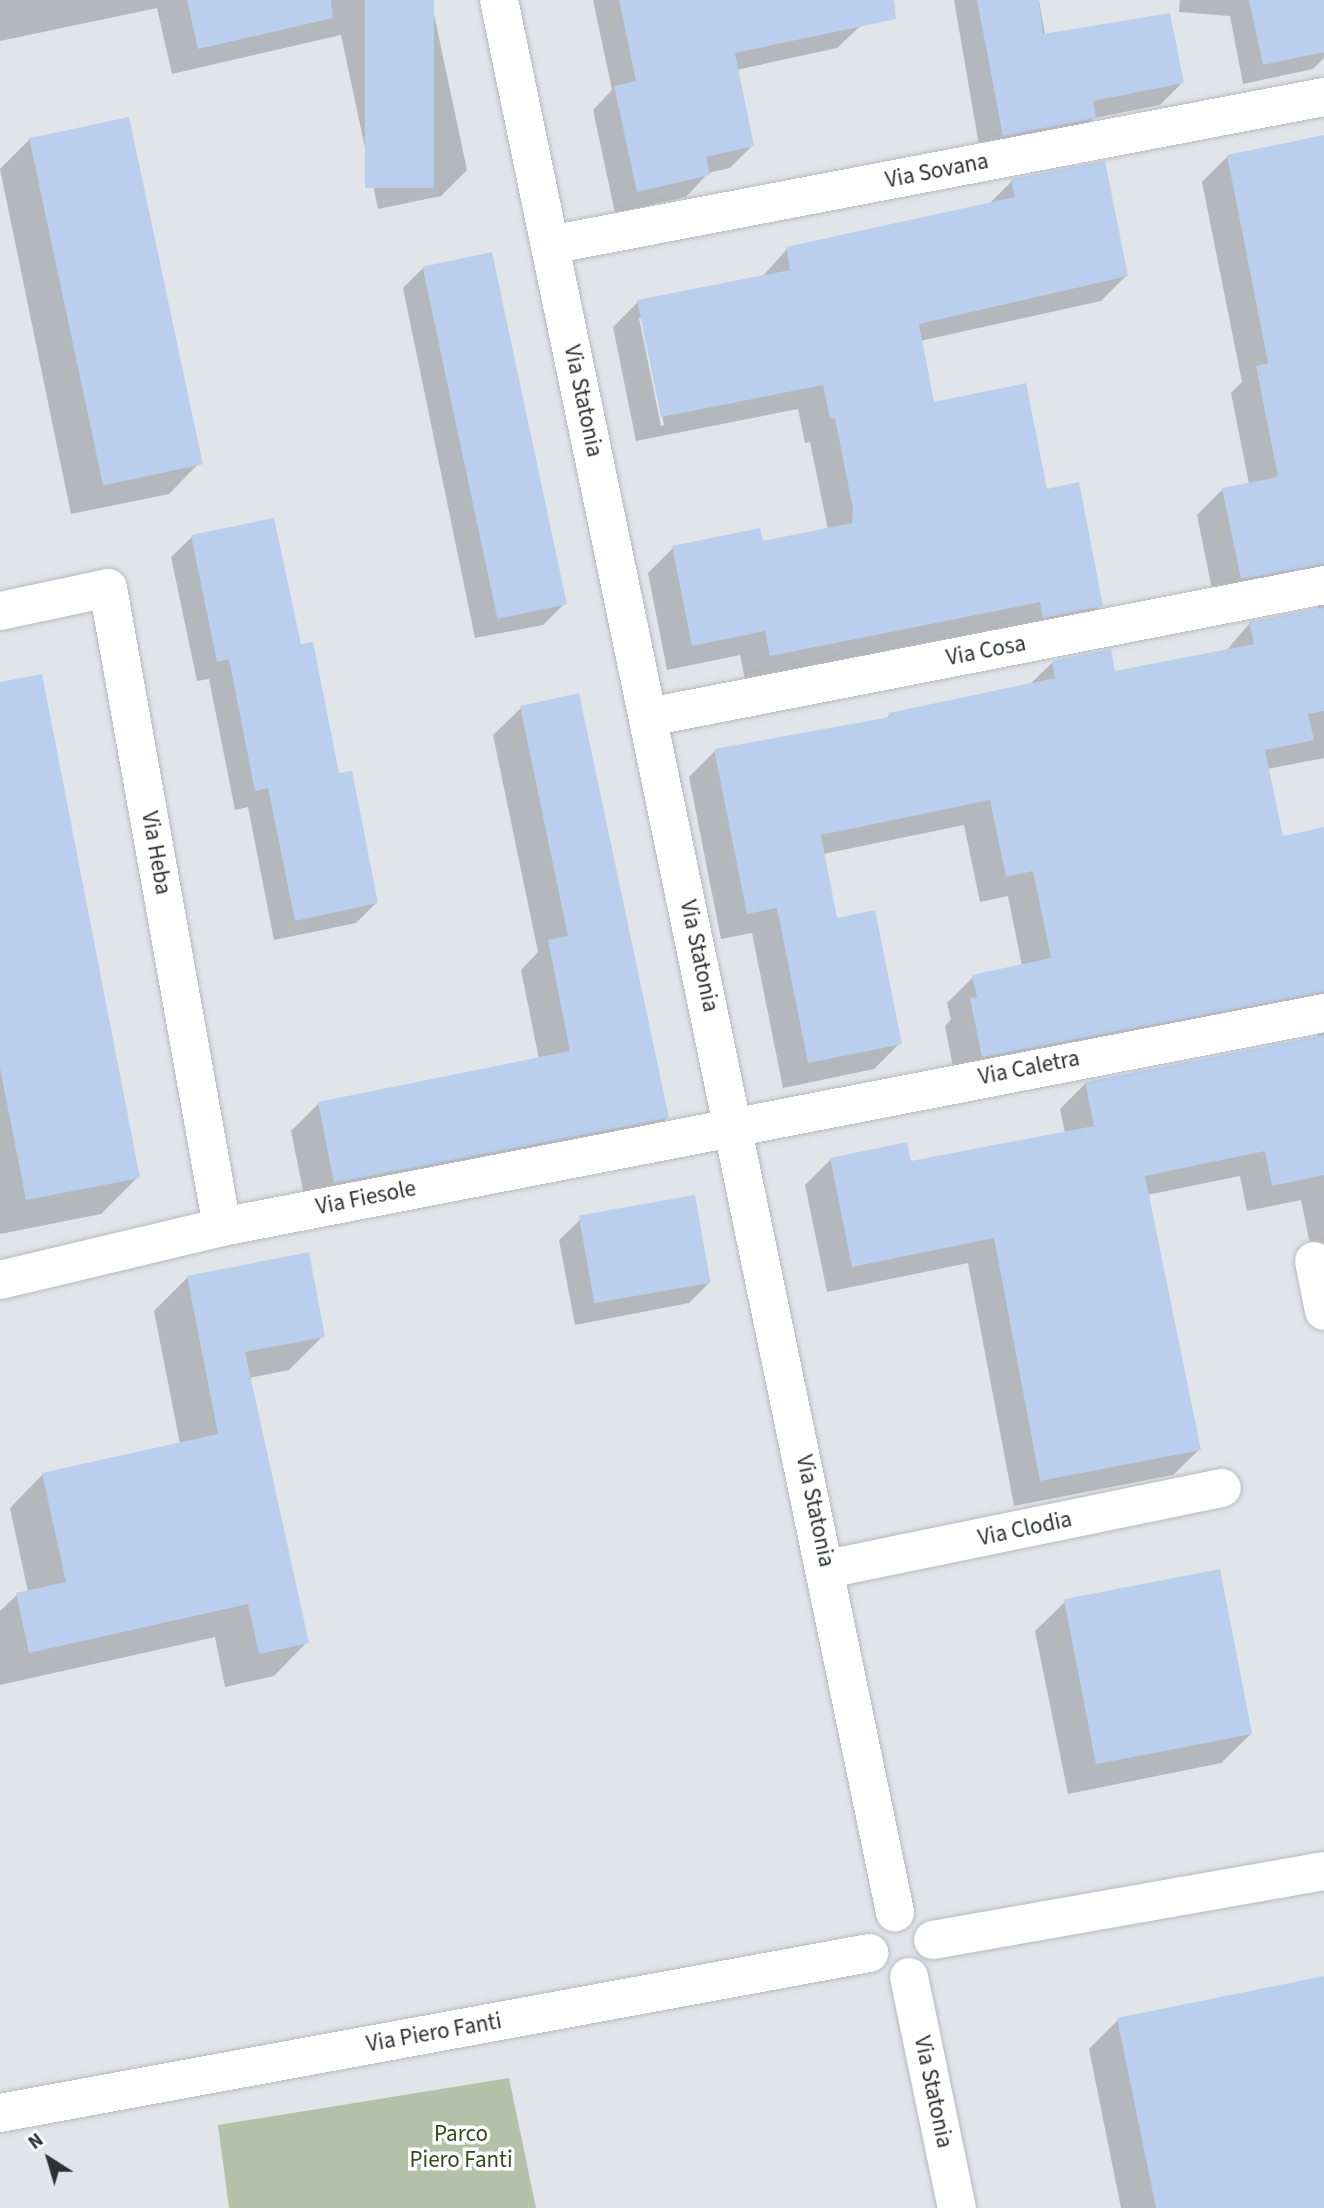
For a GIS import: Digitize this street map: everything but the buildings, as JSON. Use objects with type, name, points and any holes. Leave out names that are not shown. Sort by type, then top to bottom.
[{"type":"street","name":"Via Statonia","points":[[499,0],[827,1569],[895,1913]]},
{"type":"street","name":"Via Sovana","points":[[550,245],[1324,97]]},
{"type":"street","name":"Via Cosa","points":[[649,717],[1324,586]]},
{"type":"street","name":"Via Heba","points":[[0,611],[108,588],[222,1227]]},
{"type":"street","name":"Via Caletra","points":[[734,1124],[1324,1013]]},
{"type":"street","name":"Via Fiesole","points":[[0,1280],[222,1227],[734,1124]]},
{"type":"street","points":[[1314,1261],[1324,1311]]},
{"type":"street","name":"Via Clodia","points":[[827,1569],[1222,1488]]},
{"type":"street","points":[[933,1940],[1324,1871]]},
{"type":"street","points":[[895,1913],[924,1922],[933,1940],[930,1959],[909,1977],[888,1976],[869,1952],[876,1922],[895,1913]]},
{"type":"street","name":"Via Piero Fanti","points":[[0,2113],[869,1952]]},
{"type":"street","name":"Via Statonia","points":[[909,1977],[957,2208]]},
{"type":"green space","name":"Parco Piero Fanti","points":[[509,2078],[536,2208],[229,2208],[218,2125]]}]
